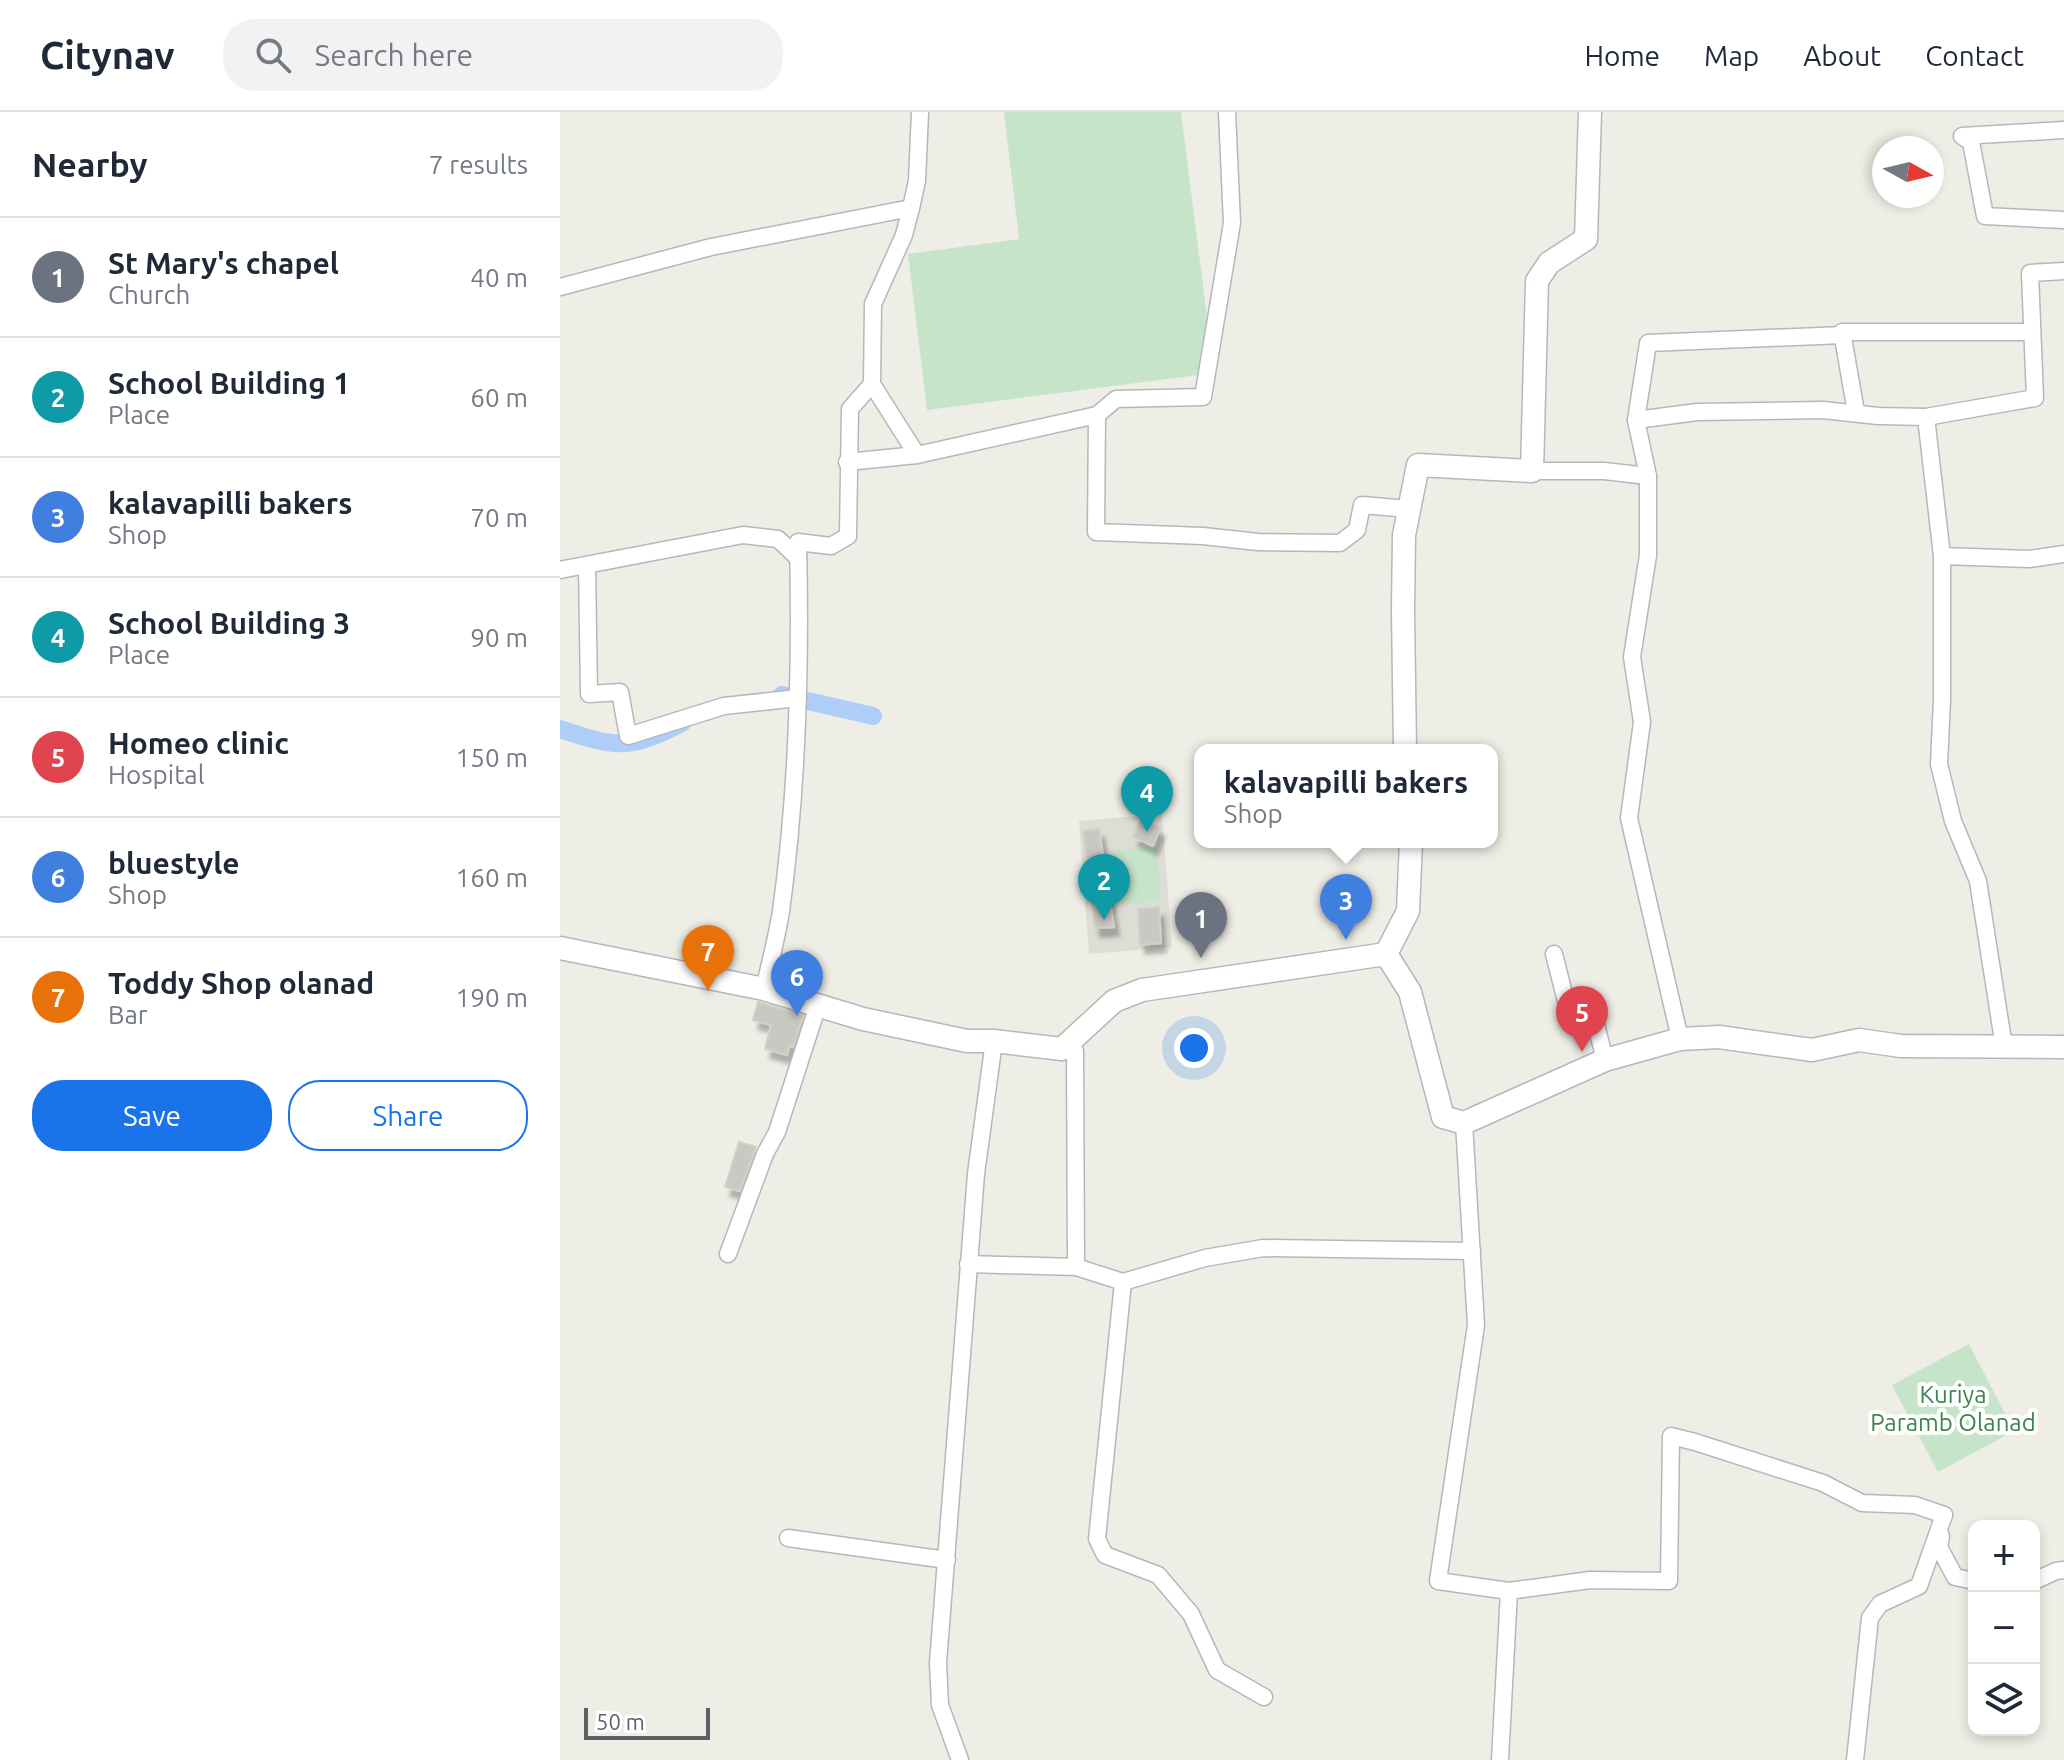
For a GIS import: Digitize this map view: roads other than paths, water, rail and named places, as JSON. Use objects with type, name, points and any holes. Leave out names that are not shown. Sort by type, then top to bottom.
[{"type":"main road","points":[[1405,744],[1404,535],[1418,465],[1532,471],[1537,281],[1549,263],[1586,239],[1590,112]]},
{"type":"main road","points":[[1386,954],[1408,911],[1411,848]]},
{"type":"main road","points":[[560,948],[764,989],[863,1019],[967,1041],[1062,1049],[1114,1001],[1142,990],[1386,954]]},
{"type":"main road","points":[[1386,954],[1410,992],[1443,1117],[1464,1123],[1605,1060],[1680,1039],[1719,1037],[1812,1050],[1859,1040],[1901,1046],[2064,1047]]},
{"type":"street","points":[[917,455],[872,384],[873,304],[904,235],[911,208],[917,181],[920,112]]},
{"type":"street","points":[[847,462],[917,455],[1097,415],[1116,399],[1203,397],[1232,223],[1227,112]]},
{"type":"street","points":[[2064,130],[1962,136],[1971,142],[1985,216],[2064,220]]},
{"type":"street","points":[[560,287],[711,247],[911,208]]},
{"type":"street","points":[[1636,420],[1697,412],[1823,410],[1926,417],[2035,398],[2030,273],[2064,271]]},
{"type":"street","points":[[1856,412],[1842,332],[2031,332]]},
{"type":"street","points":[[1680,1039],[1629,818],[1642,722],[1632,657],[1648,555],[1648,476],[1636,420],[1648,343],[1843,335]]},
{"type":"street","points":[[764,989],[780,913],[798,698],[798,542],[831,546],[848,536],[850,409],[872,384]]},
{"type":"street","points":[[1097,415],[1096,532],[1203,536],[1258,542],[1340,543],[1357,530],[1362,505],[1409,509]]},
{"type":"street","points":[[1926,417],[1942,556],[1939,764],[1953,821],[1978,881],[2004,1047]]},
{"type":"street","points":[[1532,471],[1604,471],[1648,476]]},
{"type":"street","points":[[560,570],[743,535],[778,539],[798,558]]},
{"type":"street","points":[[1942,556],[2029,559],[2064,554]]},
{"type":"street","points":[[582,566],[589,694],[620,692],[628,736],[724,706],[798,698]]},
{"type":"street","points":[[1554,954],[1569,1013],[1592,1009],[1605,1060]]},
{"type":"street","points":[[728,1254],[765,1154],[777,1132],[818,1005]]},
{"type":"street","points":[[960,1760],[940,1705],[938,1663],[976,1174],[994,1041]]},
{"type":"street","points":[[1062,1049],[1075,1051],[1076,1267]]},
{"type":"street","points":[[1464,1123],[1476,1325],[1438,1581],[1509,1591],[1590,1580],[1669,1581],[1671,1436],[1823,1483],[1862,1503],[1915,1505],[1944,1515]]},
{"type":"street","points":[[968,1264],[1076,1267],[1123,1282],[1205,1258],[1263,1248],[1472,1251]]},
{"type":"street","points":[[1123,1282],[1097,1539],[1105,1555],[1158,1575],[1191,1614],[1217,1670],[1264,1697]]},
{"type":"street","points":[[1944,1515],[1939,1547],[1955,1577],[1968,1580]]},
{"type":"street","points":[[1855,1760],[1870,1618],[1880,1604],[1919,1586],[1944,1515]]},
{"type":"street","points":[[788,1538],[947,1560]]},
{"type":"street","points":[[2040,1578],[2064,1570]]},
{"type":"street","points":[[1500,1760],[1509,1591]]},
{"type":"waterway","points":[[782,695],[873,716]]},
{"type":"waterway","points":[[560,729],[595,740],[622,743],[648,738],[682,723]]},
{"type":"place","name":"School Building 3","points":[[1147,832]]},
{"type":"place","name":"School Building 1","points":[[1104,920]]},
{"type":"place","name":"kalavapilli bakers","points":[[1346,940]]},
{"type":"place","name":"St Mary's chapel","points":[[1201,958]]},
{"type":"place","name":"Toddy Shop olanad","points":[[708,991]]},
{"type":"place","name":"bluestyle","points":[[797,1016]]},
{"type":"place","name":"Homeo clinic","points":[[1582,1052]]},
{"type":"park label","name":"Kuriya Paramb Olanad","points":[[1953,1408]]}]
